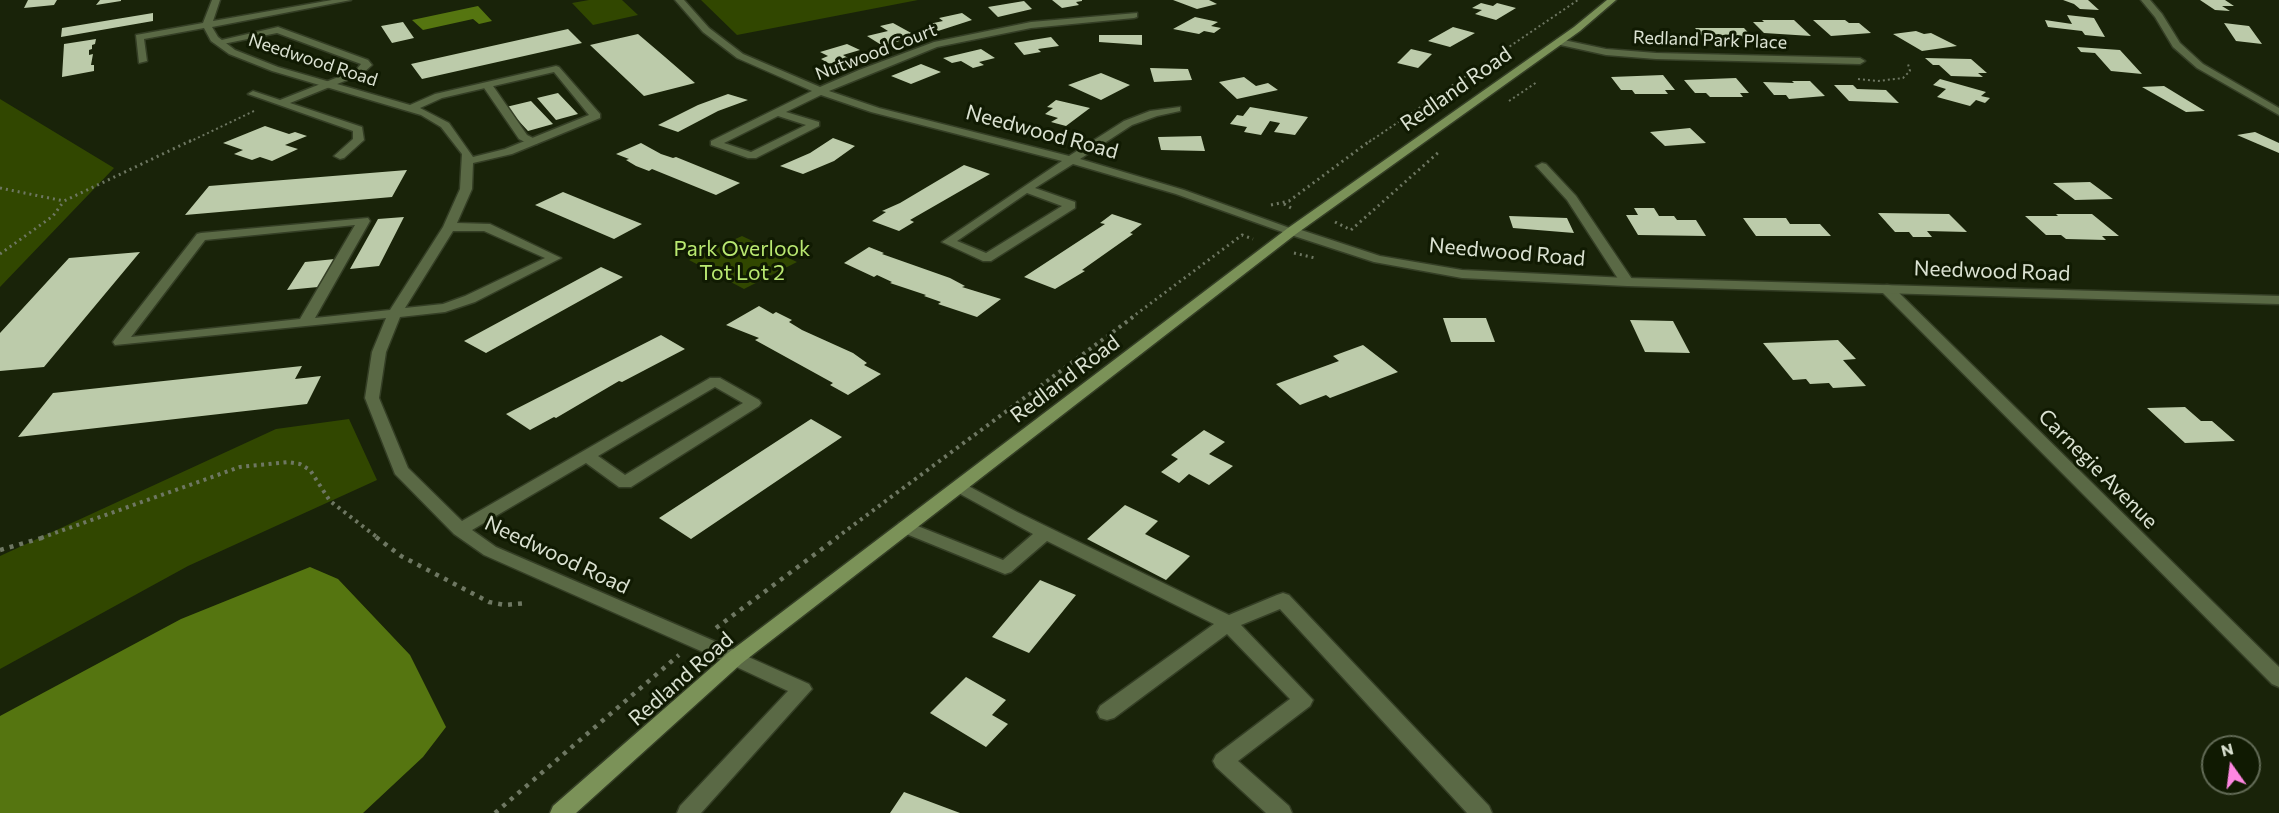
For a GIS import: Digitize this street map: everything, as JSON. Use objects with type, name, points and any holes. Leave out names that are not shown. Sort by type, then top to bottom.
[{"type":"main road","name":"Redland Road","points":[[561,813],[735,658],[1293,231],[1559,42],[1612,0]]},
{"type":"street","points":[[207,25],[216,0]]},
{"type":"street","points":[[141,61],[139,37],[346,0]]},
{"type":"street","name":"Needwood Road","points":[[679,0],[706,30],[741,56],[820,91],[875,110],[1071,160],[1180,192],[1378,259],[1462,274],[1628,282],[2279,300]]},
{"type":"street","points":[[2145,0],[2159,16],[2176,45],[2200,66],[2279,112]]},
{"type":"street","name":"Nutwood Court","points":[[777,112],[815,124],[752,156],[715,143],[777,112],[820,91],[900,56],[958,39],[1032,25],[1134,15]]},
{"type":"street","name":"Needwood Road","points":[[207,25],[214,39],[232,52],[325,85],[425,113],[445,125],[468,154],[470,161],[466,189],[448,227],[395,314],[379,352],[372,398],[401,470],[460,530],[490,551],[802,689],[780,717],[688,813]]},
{"type":"street","points":[[218,42],[278,30],[365,62],[367,65],[359,72],[281,103]]},
{"type":"street","name":"Redland Park Place","points":[[1559,42],[1606,52],[1656,56],[1860,61]]},
{"type":"street","points":[[410,109],[439,96],[556,69],[596,116],[508,152],[470,161]]},
{"type":"street","points":[[487,85],[523,137],[533,142]]},
{"type":"street","points":[[253,94],[358,129],[359,140],[340,156]]},
{"type":"street","points":[[1026,189],[1071,205],[987,258],[948,242],[1026,189],[1128,123],[1154,112],[1176,109]]},
{"type":"street","points":[[1542,166],[1572,198],[1628,282]]},
{"type":"street","points":[[305,323],[364,221],[201,237],[120,342],[395,314],[459,304],[555,258],[486,227],[448,227]]},
{"type":"street","name":"Carnegie Avenue","points":[[1887,289],[2279,679]]},
{"type":"street","points":[[460,530],[586,456],[715,381],[754,403],[625,483],[586,456]]},
{"type":"street","points":[[959,486],[1045,533],[1228,623],[1303,700],[1223,761],[1281,813]]},
{"type":"street","points":[[905,527],[1005,568],[1045,533]]},
{"type":"street","points":[[1107,712],[1228,623],[1283,600],[1480,813]]},
{"type":"path","points":[[1271,205],[1289,201],[1394,124],[1578,0]]},
{"type":"path","points":[[1501,104],[1514,99],[1541,79]]},
{"type":"path","points":[[0,254],[53,216],[64,201],[252,111],[281,103]]},
{"type":"path","points":[[1351,230],[1418,168],[1444,149]]},
{"type":"path","points":[[0,188],[64,201]]},
{"type":"path","points":[[495,813],[647,680],[1242,235]]},
{"type":"path","points":[[0,550],[39,539],[240,467],[259,463],[288,462],[300,464],[310,470],[330,501],[401,556],[443,580],[489,602],[505,605],[527,603]]},
{"type":"green space","points":[[589,0],[622,0],[638,15],[593,25],[572,3]]},
{"type":"green space","points":[[701,0],[918,0],[737,35]]},
{"type":"green space","points":[[0,99],[114,168],[0,287]]},
{"type":"green space","name":"Park Overlook Tot Lot 2","points":[[742,236],[797,262],[744,289],[689,260]]},
{"type":"green space","points":[[349,419],[377,480],[188,566],[0,669],[0,556],[276,429]]},
{"type":"shaded area","points":[[478,6],[492,21],[479,24],[473,19],[423,30],[412,20]]},
{"type":"shaded area","points":[[310,567],[338,579],[410,655],[446,727],[423,757],[363,813],[0,813],[0,716],[181,619]]},
{"type":"building","points":[[28,0],[57,0],[54,5],[24,8]]},
{"type":"building","points":[[100,0],[121,0],[121,1],[96,5]]},
{"type":"building","points":[[1052,0],[1082,1],[1076,2],[1079,5],[1062,8]]},
{"type":"building","points":[[1173,0],[1209,0],[1217,4],[1197,9]]},
{"type":"building","points":[[2063,0],[2088,0],[2099,10],[2080,9]]},
{"type":"building","points":[[2200,0],[2225,0],[2234,6],[2222,6],[2230,11],[2215,10]]},
{"type":"building","points":[[1024,1],[1032,9],[998,17],[988,7]]},
{"type":"building","points":[[1481,3],[1493,6],[1497,3],[1516,8],[1496,20],[1475,14],[1482,10],[1472,8]]},
{"type":"building","points":[[153,13],[153,21],[61,37],[62,28]]},
{"type":"building","points":[[962,13],[972,20],[938,31],[929,24],[943,21],[939,18]]},
{"type":"building","points":[[2067,15],[2094,18],[2105,37],[2085,35],[2082,31],[2048,27],[2045,20],[2072,24]]},
{"type":"building","points":[[1195,17],[1218,22],[1211,26],[1221,28],[1214,33],[1204,31],[1199,34],[1173,29]]},
{"type":"building","points":[[1762,20],[1794,20],[1811,36],[1764,33],[1753,22],[1764,22]]},
{"type":"building","points":[[1813,20],[1845,20],[1849,23],[1859,23],[1871,33],[1831,36]]},
{"type":"building","points":[[403,22],[414,38],[392,43],[381,26]]},
{"type":"building","points":[[893,23],[913,34],[899,38],[903,40],[883,46],[867,36],[888,31],[880,26]]},
{"type":"building","points":[[2224,23],[2249,26],[2262,44],[2236,41]]},
{"type":"building","points":[[1453,27],[1475,33],[1450,47],[1428,41]]},
{"type":"building","points":[[1695,28],[1744,28],[1754,39],[1704,38]]},
{"type":"building","points":[[568,29],[582,43],[422,79],[411,64]]},
{"type":"building","points":[[1916,31],[1924,34],[1931,33],[1957,46],[1922,51],[1893,34]]},
{"type":"building","points":[[638,34],[695,83],[644,96],[590,45]]},
{"type":"building","points":[[1099,35],[1142,35],[1142,45],[1099,42]]},
{"type":"building","points":[[1051,37],[1059,46],[1038,49],[1041,52],[1024,55],[1014,43]]},
{"type":"building","points":[[96,39],[92,49],[89,50],[89,55],[93,54],[91,65],[94,65],[94,71],[62,77],[64,44]]},
{"type":"building","points":[[847,44],[860,50],[843,55],[848,58],[830,64],[821,59],[828,56],[820,52]]},
{"type":"building","points":[[2077,47],[2120,50],[2142,74],[2111,71],[2095,53],[2081,52]]},
{"type":"building","points":[[981,49],[995,58],[979,62],[984,65],[973,68],[961,61],[952,63],[943,58]]},
{"type":"building","points":[[1411,49],[1432,54],[1418,68],[1397,63]]},
{"type":"building","points":[[1925,58],[1971,59],[1987,73],[1978,73],[1983,77],[1951,76],[1939,65],[1933,65]]},
{"type":"building","points":[[921,64],[941,72],[911,84],[891,76]]},
{"type":"building","points":[[1150,68],[1188,69],[1192,80],[1154,82]]},
{"type":"building","points":[[1101,73],[1130,85],[1101,100],[1068,85]]},
{"type":"building","points":[[1663,75],[1675,90],[1665,90],[1668,94],[1635,94],[1632,90],[1621,90],[1611,77]]},
{"type":"building","points":[[1244,77],[1256,86],[1268,83],[1278,90],[1237,99],[1219,82]]},
{"type":"building","points":[[1736,78],[1749,93],[1740,93],[1743,97],[1710,97],[1706,93],[1695,93],[1684,80]]},
{"type":"building","points":[[1940,79],[1986,92],[1981,96],[1990,98],[1985,103],[1976,100],[1970,106],[1937,97],[1946,89],[1933,85]]},
{"type":"building","points":[[1792,81],[1810,81],[1825,96],[1789,99],[1786,95],[1774,95],[1763,82],[1794,83]]},
{"type":"building","points":[[1834,85],[1853,85],[1857,89],[1886,90],[1899,103],[1849,101]]},
{"type":"building","points":[[2164,86],[2205,111],[2186,112],[2142,87]]},
{"type":"building","points":[[558,93],[578,114],[556,120],[537,98]]},
{"type":"building","points":[[728,94],[748,100],[718,111],[678,132],[658,125],[698,105]]},
{"type":"building","points":[[1056,100],[1090,108],[1066,126],[1051,122],[1058,118],[1045,114],[1053,108],[1047,107]]},
{"type":"building","points":[[531,101],[553,124],[528,131],[506,107]]},
{"type":"building","points":[[1250,107],[1308,117],[1295,135],[1274,132],[1280,123],[1270,121],[1261,135],[1244,132],[1247,127],[1230,124],[1237,115],[1243,116]]},
{"type":"building","points":[[265,126],[289,134],[295,132],[307,136],[285,145],[298,149],[272,161],[260,157],[252,160],[234,154],[243,150],[223,143]]},
{"type":"building","points":[[1690,128],[1706,143],[1665,146],[1650,132]]},
{"type":"building","points":[[2255,132],[2279,143],[2279,153],[2237,135]]},
{"type":"building","points":[[1201,136],[1205,151],[1161,150],[1158,137]]},
{"type":"building","points":[[833,138],[855,146],[834,161],[803,174],[780,166],[810,153]]},
{"type":"building","points":[[641,143],[661,154],[676,157],[740,183],[716,195],[652,169],[649,171],[636,166],[626,160],[629,159],[616,154]]},
{"type":"building","points":[[964,165],[990,174],[910,220],[914,222],[899,231],[872,221],[886,212],[882,211],[900,203]]},
{"type":"building","points":[[407,170],[392,197],[185,215],[209,186]]},
{"type":"building","points":[[2090,182],[2113,199],[2075,200],[2053,183]]},
{"type":"building","points":[[563,192],[642,224],[614,239],[535,205]]},
{"type":"building","points":[[1634,208],[1654,208],[1659,216],[1674,216],[1677,220],[1696,220],[1706,236],[1638,235],[1626,215],[1638,215]]},
{"type":"building","points":[[1878,213],[1949,214],[1967,232],[1927,231],[1932,237],[1913,237],[1909,232],[1895,232]]},
{"type":"building","points":[[1112,214],[1142,224],[1130,233],[1133,234],[1082,270],[1085,271],[1055,289],[1024,277],[1105,224],[1100,223]]},
{"type":"building","points":[[2056,214],[2092,214],[2119,236],[2102,236],[2106,240],[2066,239],[2061,235],[2046,235],[2025,216],[2058,216]]},
{"type":"building","points":[[1509,216],[1567,218],[1574,233],[1513,228]]},
{"type":"building","points":[[404,217],[379,266],[350,269],[378,219]]},
{"type":"building","points":[[1743,218],[1786,218],[1790,224],[1820,224],[1831,236],[1756,236]]},
{"type":"building","points":[[869,247],[884,253],[882,254],[950,278],[965,286],[962,287],[1001,299],[977,317],[938,304],[941,302],[844,263]]},
{"type":"building","points":[[140,252],[44,367],[0,371],[0,333],[69,258]]},
{"type":"building","points":[[335,259],[318,287],[287,290],[305,262]]},
{"type":"building","points":[[601,267],[623,277],[486,353],[464,341]]},
{"type":"building","points":[[759,306],[773,314],[776,312],[792,320],[789,322],[802,330],[853,353],[867,363],[864,365],[881,374],[848,395],[830,385],[833,383],[755,340],[759,338],[726,325]]},
{"type":"building","points":[[1443,318],[1486,318],[1495,342],[1451,342]]},
{"type":"building","points":[[1630,320],[1673,321],[1690,353],[1645,352]]},
{"type":"building","points":[[661,335],[685,349],[622,382],[619,381],[556,418],[530,430],[506,414]]},
{"type":"building","points":[[1838,340],[1856,359],[1843,360],[1866,386],[1833,388],[1829,383],[1810,384],[1806,379],[1793,380],[1763,343]]},
{"type":"building","points":[[1363,345],[1398,372],[1330,398],[1326,395],[1300,405],[1276,384],[1339,361],[1333,356]]},
{"type":"building","points":[[302,366],[295,379],[321,376],[307,404],[18,437],[53,393]]},
{"type":"building","points":[[2185,407],[2201,421],[2212,421],[2235,441],[2185,443],[2147,408]]},
{"type":"building","points":[[811,419],[842,437],[691,539],[659,518]]},
{"type":"building","points":[[1204,430],[1225,442],[1209,454],[1233,466],[1209,485],[1189,474],[1179,483],[1161,472],[1178,459],[1171,455]]},
{"type":"building","points":[[1125,505],[1158,521],[1145,534],[1190,556],[1166,580],[1087,539]]},
{"type":"building","points":[[1040,580],[1076,595],[1029,653],[992,637]]},
{"type":"building","points":[[966,677],[1006,700],[992,715],[1008,724],[986,747],[930,713]]},
{"type":"building","points":[[904,792],[960,813],[890,813]]}]
